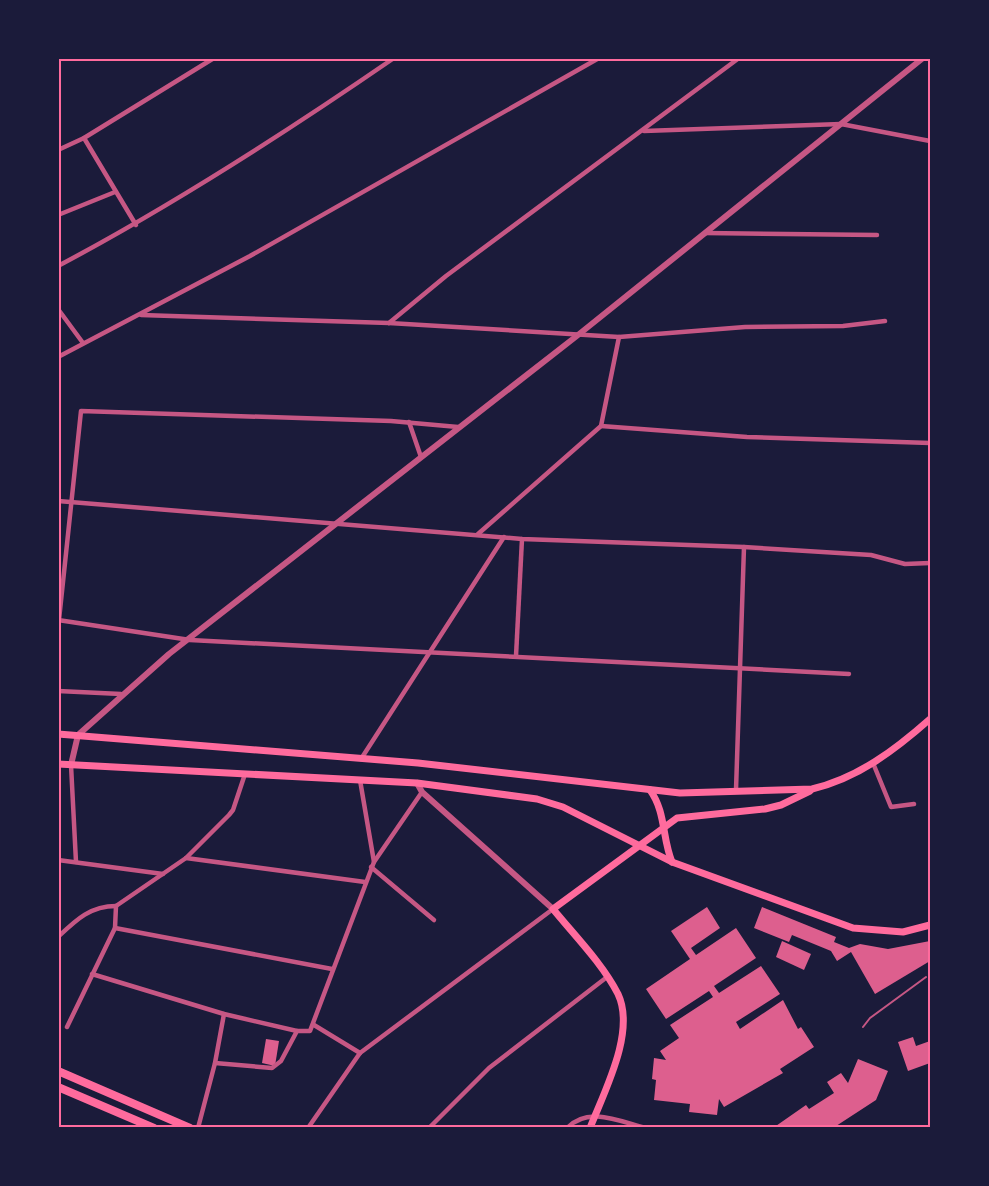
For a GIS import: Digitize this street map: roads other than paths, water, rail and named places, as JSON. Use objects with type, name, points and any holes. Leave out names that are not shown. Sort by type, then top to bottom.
[{"type":"main road","points":[[590,1128],[620,1045],[622,1012],[619,996],[607,977],[554,909],[683,817],[781,805],[812,789],[843,780],[873,763],[900,746],[930,719]]},
{"type":"main road","points":[[58,734],[361,759],[680,793],[812,789]]},
{"type":"main road","points":[[58,764],[417,783],[549,802],[672,862],[853,928],[887,932],[930,925]]},
{"type":"main road","points":[[650,790],[661,808],[665,844],[672,862]]},
{"type":"main road","points":[[58,1071],[190,1128]]},
{"type":"main road","points":[[58,1087],[154,1128]]},
{"type":"street","points":[[58,150],[84,138],[214,58]]},
{"type":"street","points":[[58,266],[136,225],[285,133],[394,58]]},
{"type":"street","points":[[58,357],[141,315],[599,58]]},
{"type":"street","points":[[389,323],[446,276],[739,58]]},
{"type":"street","points":[[76,862],[71,765],[78,735],[121,694],[705,234],[923,58]]},
{"type":"street","points":[[644,130],[841,124],[930,141]]},
{"type":"street","points":[[84,138],[136,225]]},
{"type":"street","points":[[58,215],[115,192]]},
{"type":"street","points":[[705,234],[877,235]]},
{"type":"street","points":[[58,309],[83,343]]},
{"type":"street","points":[[141,315],[389,323],[619,337],[745,327],[843,326],[885,321]]},
{"type":"street","points":[[477,534],[601,426],[619,337]]},
{"type":"street","points":[[458,427],[409,422],[81,411],[59,621],[190,640],[849,674]]},
{"type":"street","points":[[409,422],[421,457]]},
{"type":"street","points":[[601,426],[747,437],[930,443]]},
{"type":"street","points":[[58,501],[337,522],[522,539],[744,547],[871,555],[905,564],[930,563]]},
{"type":"street","points":[[361,759],[504,537]]},
{"type":"street","points":[[516,656],[522,539]]},
{"type":"street","points":[[736,790],[744,547]]},
{"type":"street","points":[[58,691],[121,694]]},
{"type":"street","points":[[873,763],[891,807],[914,804]]},
{"type":"street","points":[[58,937],[89,911],[104,906],[116,906],[186,858],[233,810],[245,774]]},
{"type":"street","points":[[360,780],[372,865],[434,920]]},
{"type":"street","points":[[308,1128],[360,1053],[554,909],[422,792],[417,783]]},
{"type":"street","points":[[92,974],[224,1014],[307,1032],[314,1025],[332,969],[372,865],[422,792]]},
{"type":"street","points":[[186,858],[365,882]]},
{"type":"street","points":[[58,860],[163,874]]},
{"type":"street","points":[[67,1027],[115,928],[116,906]]},
{"type":"street","points":[[115,928],[332,969]]},
{"type":"street","points":[[429,1128],[489,1068],[607,977]]},
{"type":"street","points":[[198,1128],[215,1063],[224,1014]]},
{"type":"street","points":[[314,1025],[360,1053]]},
{"type":"street","points":[[215,1063],[272,1068],[281,1061],[297,1031]]},
{"type":"street","points":[[567,1128],[585,1116],[645,1128]]},
{"type":"lane","points":[[863,1027],[870,1018],[926,977]]}]
